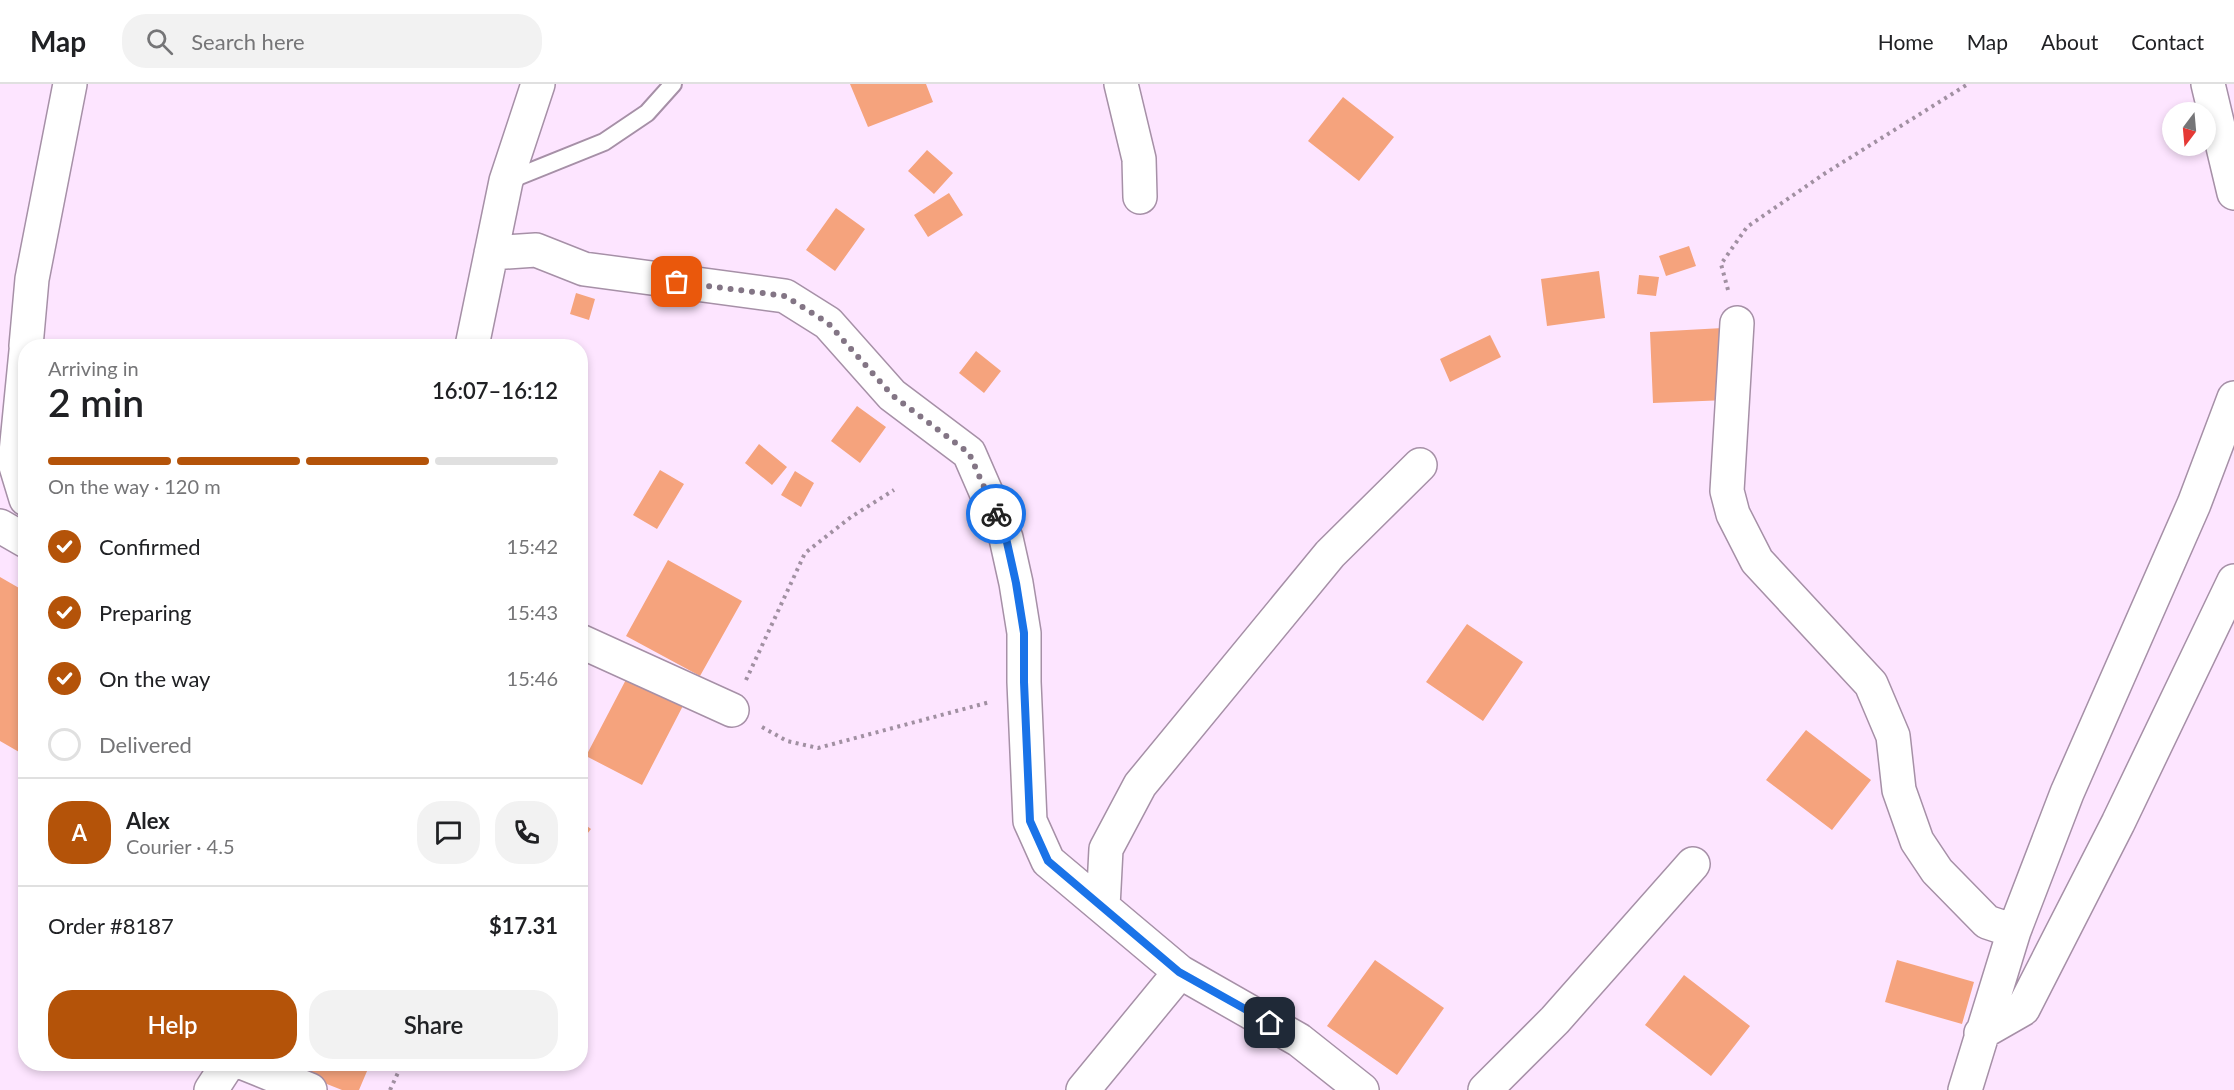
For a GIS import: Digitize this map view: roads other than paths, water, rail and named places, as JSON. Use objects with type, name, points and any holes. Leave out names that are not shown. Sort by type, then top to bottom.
[{"type":"street","points":[[27,339],[32,279],[70,84]]},
{"type":"street","points":[[473,339],[506,181],[538,84]]},
{"type":"street","points":[[1121,84],[1139,159],[1140,197]]},
{"type":"street","points":[[2208,84],[2234,193]]},
{"type":"street","points":[[491,253],[536,250],[584,269],[785,296],[828,323],[892,395],[969,453],[1006,538],[1016,583],[1024,633],[1030,821],[1048,861],[1179,972],[1299,1040],[1362,1090]]},
{"type":"street","points":[[1737,323],[1727,491],[1733,514],[1757,561],[1872,684],[1893,736],[1899,790],[1917,841],[1937,871],[1987,922],[2014,931]]},
{"type":"street","points":[[1965,1090],[2014,931],[2067,793],[2194,504],[2234,398]]},
{"type":"street","points":[[18,432],[15,463],[18,473]]},
{"type":"street","points":[[1103,907],[1106,849],[1140,785],[1330,554],[1420,465]]},
{"type":"street","points":[[0,526],[18,536]]},
{"type":"street","points":[[1982,1033],[2024,1010],[2118,823],[2234,582]]},
{"type":"street","points":[[588,645],[732,710]]},
{"type":"street","points":[[1485,1090],[1555,1020],[1693,864]]},
{"type":"street","points":[[1083,1090],[1179,972]]},
{"type":"street","points":[[211,1090],[223,1071]]},
{"type":"street","points":[[263,1071],[310,1090]]},
{"type":"lane","points":[[506,181],[604,142],[647,113],[673,84]]}]
